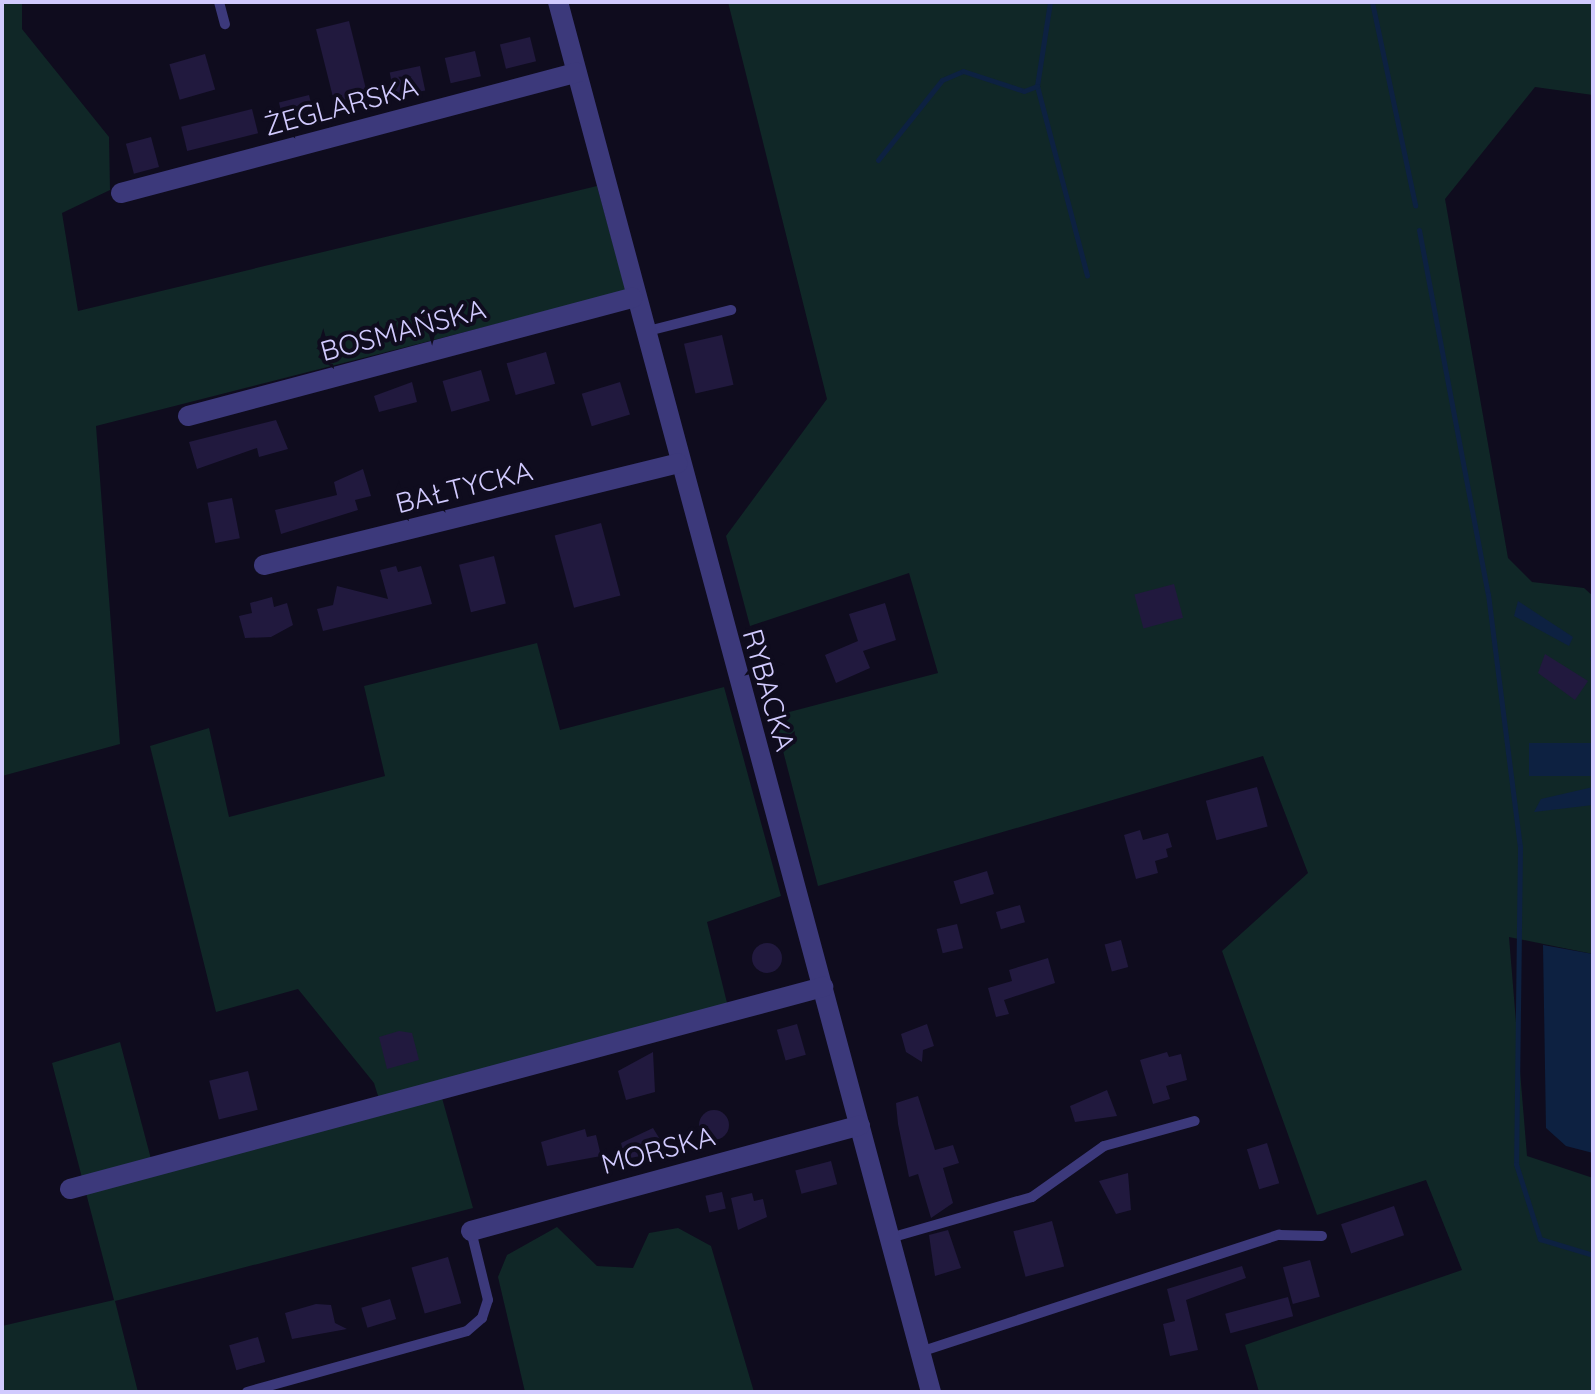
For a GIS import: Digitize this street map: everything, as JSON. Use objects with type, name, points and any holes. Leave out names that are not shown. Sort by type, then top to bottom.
[{"type":"street","name":"RYBACKA","points":[[558,2],[642,332],[931,1392]]},
{"type":"street","name":"ŻEGLARSKA","points":[[121,193],[576,73]]},
{"type":"street","name":"BOSMAŃSKA","points":[[188,416],[633,298]]},
{"type":"street","name":"BAŁTYCKA","points":[[264,565],[678,463]]},
{"type":"street","points":[[70,1189],[823,987]]},
{"type":"street","name":"MORSKA","points":[[471,1231],[860,1125]]},
{"type":"lane","points":[[219,2],[225,24]]},
{"type":"lane","points":[[642,332],[731,310]]},
{"type":"lane","points":[[890,1238],[1032,1197],[1104,1146],[1195,1121]]},
{"type":"lane","points":[[247,1392],[467,1331],[482,1318],[488,1300],[471,1231]]},
{"type":"lane","points":[[920,1352],[1279,1235],[1322,1236]]},
{"type":"green space","points":[[2,2],[22,2],[22,29],[109,137],[110,190],[62,213],[78,311],[597,186],[626,291],[96,426],[120,744],[2,776]]},
{"type":"green space","points":[[728,2],[1593,2],[1593,95],[1535,87],[1445,199],[1508,558],[1532,582],[1584,588],[1593,596],[1593,954],[1509,937],[1527,1156],[1593,1178],[1593,1392],[1259,1392],[1245,1345],[1462,1270],[1426,1180],[1317,1215],[1222,951],[1308,873],[1263,756],[818,886],[774,716],[938,673],[909,573],[750,626],[726,536],[827,399]]},
{"type":"green space","points":[[537,643],[560,730],[724,687],[781,896],[707,922],[731,1019],[442,1098],[473,1208],[115,1301],[138,1392],[2,1392],[2,1326],[114,1300],[52,1063],[120,1042],[155,1174],[383,1112],[374,1083],[298,989],[216,1012],[150,746],[209,728],[229,817],[385,776],[364,686]]},
{"type":"green space","points":[[557,1227],[597,1266],[633,1268],[649,1233],[678,1228],[711,1246],[754,1392],[525,1392],[498,1277],[507,1255]]},
{"type":"water","points":[[1518,601],[1573,637],[1569,646],[1514,616]]},
{"type":"water","points":[[1529,743],[1593,743],[1593,776],[1529,776]]},
{"type":"water","points":[[1593,787],[1593,805],[1534,812],[1541,799]]},
{"type":"water","points":[[1543,945],[1593,954],[1593,1153],[1566,1146],[1546,1128]]},
{"type":"building","points":[[349,21],[369,102],[336,110],[316,29]]},
{"type":"building","points":[[530,37],[536,61],[506,69],[500,44]]},
{"type":"building","points":[[475,51],[481,76],[451,83],[445,58]]},
{"type":"building","points":[[205,54],[215,90],[180,100],[169,64]]},
{"type":"building","points":[[420,66],[425,90],[395,97],[390,72]]},
{"type":"building","points":[[309,95],[315,119],[285,127],[279,102]]},
{"type":"building","points":[[252,109],[258,133],[187,151],[181,127]]},
{"type":"building","points":[[151,137],[159,167],[134,174],[126,144]]},
{"type":"building","points":[[722,335],[733,385],[695,393],[684,344]]},
{"type":"building","points":[[546,352],[555,384],[516,395],[507,363]]},
{"type":"building","points":[[481,370],[490,401],[451,412],[443,381]]},
{"type":"building","points":[[412,382],[417,402],[379,412],[374,396]]},
{"type":"building","points":[[620,382],[630,415],[592,426],[582,394]]},
{"type":"building","points":[[276,420],[288,449],[259,457],[257,448],[197,469],[189,442]]},
{"type":"building","points":[[363,469],[371,496],[355,500],[358,510],[281,534],[275,510],[337,495],[334,482]]},
{"type":"building","points":[[232,498],[240,538],[215,543],[207,503]]},
{"type":"building","points":[[601,523],[620,595],[574,608],[555,535]]},
{"type":"building","points":[[494,556],[506,604],[471,612],[459,565]]},
{"type":"building","points":[[396,566],[398,572],[421,566],[432,604],[323,631],[317,609],[333,605],[337,586],[388,599],[380,570]]},
{"type":"building","points":[[1174,584],[1183,618],[1143,628],[1134,595]]},
{"type":"building","points":[[272,597],[274,607],[287,603],[293,625],[271,637],[245,638],[239,616],[252,613],[250,603]]},
{"type":"building","points":[[885,603],[896,640],[863,651],[870,668],[836,683],[825,655],[858,641],[849,614]]},
{"type":"building","points":[[1545,654],[1588,681],[1575,700],[1538,673]]},
{"type":"building","points":[[1257,787],[1268,827],[1216,840],[1206,801]]},
{"type":"building","points":[[1140,830],[1143,840],[1168,833],[1172,847],[1166,849],[1168,857],[1155,861],[1158,873],[1136,879],[1124,835]]},
{"type":"building","points":[[987,871],[994,894],[961,904],[954,881]]},
{"type":"building","points":[[1020,905],[1025,922],[1001,929],[996,912]]},
{"type":"building","points":[[957,924],[963,948],[943,953],[937,929]]},
{"type":"building","points":[[1121,940],[1128,967],[1112,971],[1105,944]]},
{"type":"building","points":[[767,943],[778,947],[782,958],[778,969],[767,973],[756,969],[752,958],[756,947]]},
{"type":"building","points":[[1048,958],[1055,983],[1004,1000],[1009,1014],[996,1017],[988,988],[1012,981],[1009,970]]},
{"type":"building","points":[[797,1024],[806,1055],[786,1061],[777,1030]]},
{"type":"building","points":[[927,1024],[934,1046],[923,1050],[922,1062],[906,1052],[901,1034]]},
{"type":"building","points":[[399,1031],[412,1033],[419,1060],[387,1069],[379,1037]]},
{"type":"building","points":[[653,1052],[655,1092],[626,1100],[618,1071]]},
{"type":"building","points":[[1167,1052],[1169,1057],[1181,1054],[1187,1080],[1166,1086],[1170,1099],[1153,1104],[1140,1060]]},
{"type":"building","points":[[248,1071],[258,1110],[219,1119],[209,1081]]},
{"type":"building","points":[[1107,1090],[1117,1116],[1075,1122],[1070,1106]]},
{"type":"building","points":[[918,1096],[935,1150],[953,1145],[959,1163],[943,1168],[953,1203],[931,1218],[918,1174],[909,1177],[898,1124],[896,1103]]},
{"type":"building","points":[[714,1110],[725,1114],[729,1125],[725,1136],[714,1140],[703,1136],[699,1125],[703,1114]]},
{"type":"building","points":[[653,1128],[667,1151],[625,1159],[621,1143]]},
{"type":"building","points":[[585,1129],[587,1137],[596,1135],[601,1156],[547,1166],[541,1142]]},
{"type":"building","points":[[1267,1143],[1279,1183],[1259,1189],[1247,1149]]},
{"type":"building","points":[[831,1161],[837,1184],[801,1194],[795,1171]]},
{"type":"building","points":[[1128,1173],[1131,1210],[1116,1214],[1099,1181]]},
{"type":"building","points":[[722,1192],[726,1209],[709,1212],[705,1196]]},
{"type":"building","points":[[752,1193],[754,1201],[763,1199],[767,1217],[738,1230],[731,1198]]},
{"type":"building","points":[[1394,1206],[1404,1235],[1351,1254],[1341,1224]]},
{"type":"building","points":[[1052,1221],[1064,1266],[1026,1277],[1013,1231]]},
{"type":"building","points":[[948,1230],[961,1268],[935,1276],[929,1235]]},
{"type":"building","points":[[448,1257],[461,1303],[425,1314],[411,1267]]},
{"type":"building","points":[[1310,1260],[1320,1297],[1293,1304],[1283,1267]]},
{"type":"building","points":[[1242,1266],[1246,1278],[1186,1300],[1198,1350],[1170,1356],[1163,1324],[1175,1321],[1167,1289]]},
{"type":"building","points":[[1288,1297],[1293,1316],[1230,1333],[1225,1314]]},
{"type":"building","points":[[390,1299],[396,1319],[367,1328],[361,1308]]},
{"type":"building","points":[[316,1304],[331,1305],[335,1323],[347,1329],[292,1339],[285,1313]]},
{"type":"building","points":[[258,1337],[265,1362],[236,1370],[229,1345]]},
{"type":"waterway","points":[[1050,2],[1037,86],[1087,275]]},
{"type":"waterway","points":[[1372,2],[1415,205]]},
{"type":"waterway","points":[[878,160],[942,80],[963,71],[1024,91],[1037,86]]},
{"type":"waterway","points":[[1419,230],[1488,594],[1520,846],[1516,1164],[1540,1239],[1593,1255]]}]
